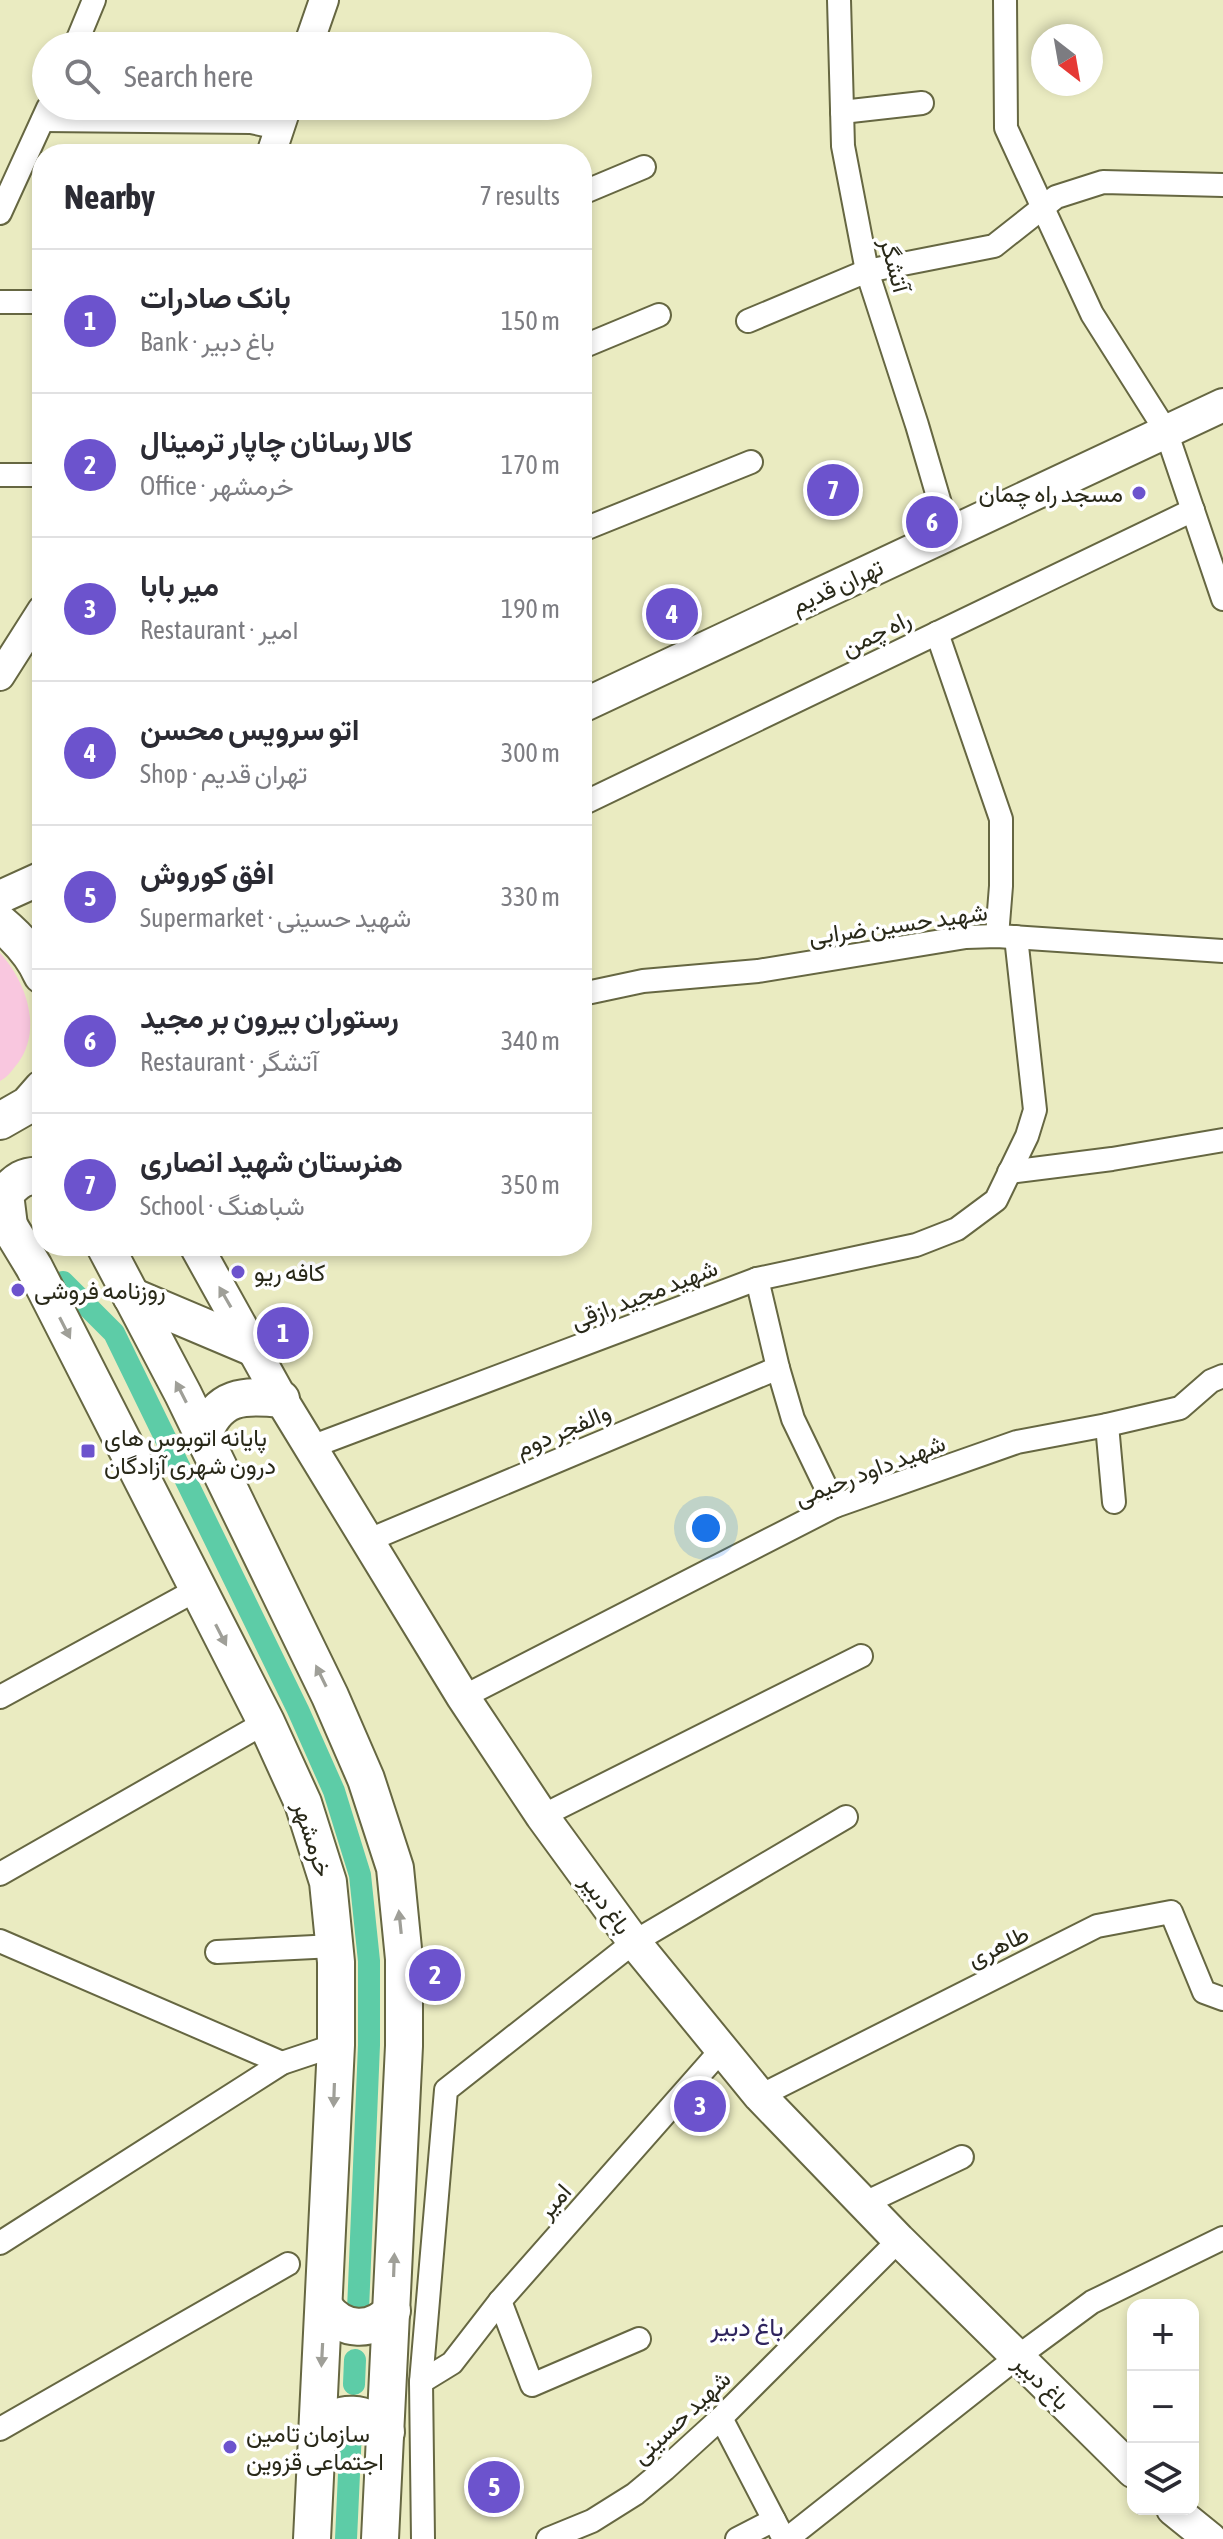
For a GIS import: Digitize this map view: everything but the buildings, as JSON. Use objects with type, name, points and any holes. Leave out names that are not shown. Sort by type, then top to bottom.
[{"type":"main road","name":"تهران قدیم","points":[[592,701],[1223,405]]},
{"type":"main road","points":[[0,897],[32,883]]},
{"type":"main road","points":[[0,923],[32,957]]},
{"type":"main road","points":[[0,1121],[32,1100]]},
{"type":"main road","points":[[3,1226],[5,1194],[14,1182],[32,1175]]},
{"type":"main road","name":"خرمشهر","points":[[3,1226],[34,1267],[266,1722],[303,1803],[328,1882],[334,1946],[336,2045],[312,2539]]},
{"type":"main road","points":[[110,1256],[203,1436],[330,1696],[366,1779],[395,1868],[404,1959],[404,2046],[380,2539]]},
{"type":"main road","name":"باغ دبیر","points":[[202,1256],[281,1399],[463,1697],[542,1816],[634,1942],[760,2096],[1016,2358],[1127,2465]]},
{"type":"main road","points":[[131,1296],[254,1348]]},
{"type":"main road","points":[[203,1436],[215,1413],[236,1399],[248,1396],[281,1399]]},
{"type":"main road","points":[[325,2308],[339,2322],[358,2328],[377,2324],[392,2311]]},
{"type":"main road","points":[[318,2429],[337,2416],[358,2415],[378,2424],[386,2432]]},
{"type":"street","points":[[81,32],[94,0]]},
{"type":"street","points":[[313,32],[324,0]]},
{"type":"street","name":"آتشگر","points":[[839,0],[843,146],[867,271],[949,534]]},
{"type":"street","points":[[1005,0],[1006,128],[1092,314],[1166,431],[1223,599]]},
{"type":"street","points":[[842,112],[922,103]]},
{"type":"street","points":[[0,213],[43,120]]},
{"type":"street","points":[[205,120],[251,122],[279,129]]},
{"type":"street","points":[[592,189],[644,167]]},
{"type":"street","points":[[748,321],[867,271],[994,246],[1056,197],[1103,182],[1223,185]]},
{"type":"street","points":[[0,302],[32,302]]},
{"type":"street","points":[[592,343],[659,315]]},
{"type":"street","points":[[592,526],[751,462]]},
{"type":"street","points":[[0,475],[32,475]]},
{"type":"street","name":"راه چمن","points":[[592,799],[1193,510]]},
{"type":"street","points":[[0,676],[32,626]]},
{"type":"street","points":[[937,633],[1001,819],[1001,886],[1006,936],[1035,1110],[1027,1136],[1009,1172]]},
{"type":"street","name":"شهید حسین ضرابی","points":[[592,992],[643,981],[758,971],[966,937],[1006,936],[1223,951]]},
{"type":"street","points":[[1009,1172],[1223,1140]]},
{"type":"street","name":"شهید مجید رازقی","points":[[311,1447],[757,1279],[916,1245],[957,1229],[996,1200],[1009,1172]]},
{"type":"street","points":[[757,1279],[793,1419],[835,1506]]},
{"type":"street","name":"والفجر دوم","points":[[369,1540],[778,1368]]},
{"type":"street","name":"شهید داود رحیمی","points":[[463,1697],[835,1506],[1017,1442],[1180,1408],[1211,1381],[1223,1376]]},
{"type":"street","points":[[1107,1425],[1114,1502]]},
{"type":"street","points":[[0,1697],[198,1589]]},
{"type":"street","points":[[542,1816],[861,1656]]},
{"type":"street","points":[[0,1874],[266,1722]]},
{"type":"street","points":[[423,2539],[421,2382],[446,2090],[634,1942],[846,1817]]},
{"type":"street","name":"طاهری","points":[[760,2096],[1097,1926],[1171,1912],[1204,1992],[1223,1999]]},
{"type":"street","points":[[0,1941],[282,2063]]},
{"type":"street","points":[[217,1952],[334,1946]]},
{"type":"street","points":[[0,2243],[282,2063],[336,2045]]},
{"type":"street","name":"امیر","points":[[421,2382],[452,2363],[500,2301],[723,2048]]},
{"type":"street","points":[[865,2203],[962,2157]]},
{"type":"street","points":[[737,2539],[781,2533],[1092,2302],[1223,2238]]},
{"type":"street","name":"شهید حسینی","points":[[548,2539],[595,2530],[721,2418],[899,2240]]},
{"type":"street","points":[[0,2429],[288,2264]]},
{"type":"street","points":[[500,2301],[532,2385],[639,2339]]},
{"type":"street","points":[[721,2418],[781,2533]]},
{"type":"shaded area","points":[[0,953],[24,991],[30,1021],[25,1050],[12,1071],[0,1081]]},
{"type":"waterway","points":[[63,1282],[114,1333],[298,1710],[334,1791],[360,1875],[369,1961],[369,2045],[358,2310]]},
{"type":"waterway","points":[[354,2384],[355,2360]]},
{"type":"waterway","points":[[346,2539],[351,2430]]},
{"type":"place","name":"هنرستان شهید انصاری","points":[[833,490]]},
{"type":"place","name":"مسجد راه چمان","points":[[1139,493]]},
{"type":"place","name":"رستوران بیرون بر مجید","points":[[932,522]]},
{"type":"place","name":"اتو سرویس محسن","points":[[672,614]]},
{"type":"place","name":"کافه ریو","points":[[238,1272]]},
{"type":"place","name":"روزنامه فروشی","points":[[18,1290]]},
{"type":"place","name":"بانک صادرات","points":[[283,1333]]},
{"type":"place","name":"پایانه اتوبوس های درون شهری آزادگان","points":[[88,1451]]},
{"type":"place","name":"کالا رسانان چاپار ترمینال","points":[[435,1975]]},
{"type":"place","name":"میر بابا","points":[[700,2106]]},
{"type":"place","name":"سازمان تامین اجتماعی قزوین","points":[[230,2447]]},
{"type":"place","name":"افق کوروش","points":[[494,2487]]},
{"type":"district","name":"باغ دبیر","points":[[747,2327]]}]
